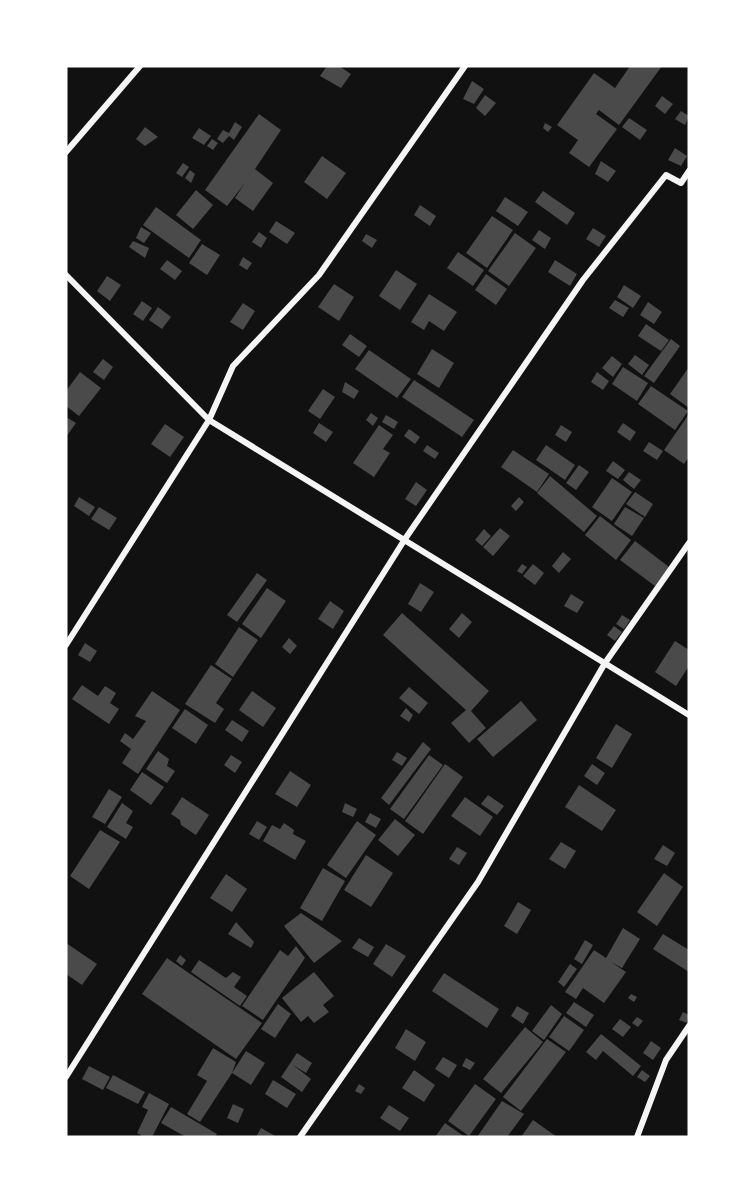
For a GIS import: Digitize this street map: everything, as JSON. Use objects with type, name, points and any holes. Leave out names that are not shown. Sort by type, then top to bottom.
[{"type":"street","points":[[66,152],[140,66]]},
{"type":"street","points":[[66,645],[209,420],[233,366],[319,275],[465,66]]},
{"type":"street","points":[[66,1077],[405,538],[583,280],[666,175],[681,183],[689,171]]},
{"type":"street","points":[[66,274],[209,420],[405,538],[689,715]]},
{"type":"street","points":[[300,1137],[478,882],[605,663],[689,543]]},
{"type":"street","points":[[637,1137],[666,1060],[689,1026]]},
{"type":"building","points":[[327,66],[339,66],[351,74],[341,88],[320,76]]},
{"type":"building","points":[[630,66],[662,66],[619,125],[599,110],[596,114],[617,129],[589,167],[569,153],[578,140],[557,125],[594,73],[615,88]]},
{"type":"building","points":[[472,81],[484,89],[474,104],[463,99]]},
{"type":"building","points":[[485,95],[496,103],[485,116],[476,108]]},
{"type":"building","points":[[662,96],[673,104],[665,114],[655,106]]},
{"type":"building","points":[[681,111],[689,116],[685,125],[675,119]]},
{"type":"building","points":[[259,114],[281,130],[255,169],[273,183],[253,211],[235,198],[245,183],[227,206],[205,190]]},
{"type":"building","points":[[629,118],[647,130],[640,140],[622,127]]},
{"type":"building","points":[[235,122],[242,127],[234,140],[229,136],[223,143],[217,139],[223,130],[229,133]]},
{"type":"building","points":[[545,123],[552,127],[548,132],[543,128]]},
{"type":"building","points":[[145,127],[158,137],[145,146],[136,139]]},
{"type":"building","points":[[199,128],[211,136],[204,145],[192,138]]},
{"type":"building","points":[[212,139],[218,143],[213,150],[207,146]]},
{"type":"building","points":[[675,148],[687,156],[681,166],[668,160]]},
{"type":"building","points":[[322,156],[346,173],[327,199],[304,182]]},
{"type":"building","points":[[601,161],[616,171],[608,182],[595,174]]},
{"type":"building","points":[[183,163],[189,167],[182,177],[176,173]]},
{"type":"building","points":[[190,170],[195,174],[191,183],[185,178]]},
{"type":"building","points":[[196,190],[213,205],[193,229],[176,215]]},
{"type":"building","points":[[543,191],[575,213],[567,225],[535,202]]},
{"type":"building","points":[[505,197],[528,212],[518,226],[496,211]]},
{"type":"building","points":[[420,205],[436,216],[430,226],[414,215]]},
{"type":"building","points":[[156,207],[201,240],[189,258],[143,225]]},
{"type":"building","points":[[492,216],[513,230],[487,268],[466,253]]},
{"type":"building","points":[[276,221],[295,233],[287,244],[269,232]]},
{"type":"building","points":[[141,227],[151,233],[144,243],[136,238]]},
{"type":"building","points":[[593,228],[606,236],[599,247],[586,239]]},
{"type":"building","points":[[539,230],[551,238],[545,249],[532,240]]},
{"type":"building","points":[[259,232],[267,238],[261,248],[252,242]]},
{"type":"building","points":[[515,233],[536,248],[509,286],[488,271]]},
{"type":"building","points":[[366,234],[377,240],[372,248],[362,241]]},
{"type":"building","points":[[133,241],[149,248],[145,258],[129,247]]},
{"type":"building","points":[[202,244],[220,255],[207,275],[189,263]]},
{"type":"building","points":[[458,252],[484,270],[473,286],[447,268]]},
{"type":"building","points":[[243,257],[252,263],[247,270],[239,265]]},
{"type":"building","points":[[167,260],[182,271],[175,280],[160,269]]},
{"type":"building","points":[[555,260],[577,274],[570,286],[548,272]]},
{"type":"building","points":[[396,270],[417,284],[400,310],[379,296]]},
{"type":"building","points":[[486,274],[507,289],[496,305],[475,290]]},
{"type":"building","points":[[107,276],[121,285],[110,301],[97,291]]},
{"type":"building","points":[[334,284],[354,297],[339,321],[318,307]]},
{"type":"building","points":[[624,285],[641,296],[633,308],[617,297]]},
{"type":"building","points":[[429,294],[457,312],[444,331],[429,321],[424,330],[411,322]]},
{"type":"building","points":[[615,300],[629,308],[623,317],[609,308]]},
{"type":"building","points":[[142,301],[152,308],[143,321],[133,314]]},
{"type":"building","points":[[648,302],[662,312],[654,324],[640,315]]},
{"type":"building","points":[[243,303],[255,311],[243,330],[230,322]]},
{"type":"building","points":[[158,307],[171,317],[162,329],[149,320]]},
{"type":"building","points":[[646,324],[669,340],[661,351],[638,336]]},
{"type":"building","points":[[350,334],[367,346],[359,357],[342,345]]},
{"type":"building","points":[[671,339],[680,346],[654,383],[644,376]]},
{"type":"building","points":[[432,349],[454,363],[439,388],[417,374]]},
{"type":"building","points":[[369,350],[411,379],[397,398],[355,369]]},
{"type":"building","points":[[635,355],[649,365],[642,375],[628,364]]},
{"type":"building","points":[[612,356],[622,364],[613,377],[602,368]]},
{"type":"building","points":[[103,359],[113,367],[104,380],[93,372]]},
{"type":"building","points":[[623,367],[648,383],[637,401],[612,384]]},
{"type":"building","points":[[689,367],[689,408],[670,394]]},
{"type":"building","points":[[80,372],[101,388],[79,416],[66,406],[66,391]]},
{"type":"building","points":[[597,372],[609,381],[603,390],[591,382]]},
{"type":"building","points":[[414,380],[474,420],[462,437],[402,397]]},
{"type":"building","points":[[345,382],[359,391],[354,399],[342,392]]},
{"type":"building","points":[[651,386],[688,411],[675,430],[638,404]]},
{"type":"building","points":[[323,389],[335,397],[320,419],[308,411]]},
{"type":"building","points":[[371,413],[378,418],[373,426],[366,420]]},
{"type":"building","points":[[689,414],[689,457],[684,464],[664,450]]},
{"type":"building","points":[[386,415],[398,422],[394,429],[382,422]]},
{"type":"building","points":[[66,417],[76,423],[66,437]]},
{"type":"building","points":[[319,423],[333,432],[326,442],[313,433]]},
{"type":"building","points":[[623,423],[636,432],[630,441],[617,432]]},
{"type":"building","points":[[165,424],[184,437],[170,457],[151,444]]},
{"type":"building","points":[[379,425],[393,435],[383,449],[390,453],[374,477],[353,463]]},
{"type":"building","points":[[561,425],[572,432],[566,442],[555,435]]},
{"type":"building","points":[[409,429],[420,437],[415,444],[404,436]]},
{"type":"building","points":[[649,442],[663,451],[657,460],[643,451]]},
{"type":"building","points":[[427,445],[439,453],[435,459],[423,451]]},
{"type":"building","points":[[546,445],[575,465],[565,480],[536,460]]},
{"type":"building","points":[[513,450],[549,474],[537,492],[501,467]]},
{"type":"building","points":[[613,461],[625,470],[618,479],[606,471]]},
{"type":"building","points":[[579,465],[589,472],[576,490],[566,483]]},
{"type":"building","points":[[629,472],[641,480],[634,489],[623,480]]},
{"type":"building","points":[[550,476],[597,516],[584,532],[537,493]]},
{"type":"building","points":[[612,478],[632,492],[612,521],[592,507]]},
{"type":"building","points":[[416,482],[427,490],[416,506],[405,499]]},
{"type":"building","points":[[635,492],[653,504],[645,517],[626,504]]},
{"type":"building","points":[[79,497],[95,507],[89,516],[74,506]]},
{"type":"building","points":[[519,497],[524,502],[516,511],[511,506]]},
{"type":"building","points":[[99,507],[117,518],[109,530],[91,519]]},
{"type":"building","points":[[625,507],[644,518],[632,536],[614,524]]},
{"type":"building","points":[[600,516],[631,540],[616,560],[585,535]]},
{"type":"building","points":[[500,528],[510,536],[493,556],[483,547]]},
{"type":"building","points":[[484,529],[491,536],[482,546],[475,540]]},
{"type":"building","points":[[635,541],[669,567],[655,586],[620,560]]},
{"type":"building","points":[[563,552],[571,559],[559,573],[552,566]]},
{"type":"building","points":[[522,564],[527,567],[522,574],[517,571]]},
{"type":"building","points":[[533,564],[544,573],[535,585],[523,576]]},
{"type":"building","points":[[257,573],[267,580],[237,622],[227,615]]},
{"type":"building","points":[[420,583],[434,592],[421,612],[408,604]]},
{"type":"building","points":[[267,588],[286,601],[261,638],[242,624]]},
{"type":"building","points":[[571,594],[584,602],[577,613],[564,606]]},
{"type":"building","points":[[330,601],[344,611],[333,629],[318,619]]},
{"type":"building","points":[[402,613],[489,691],[471,711],[486,728],[469,743],[451,723],[466,710],[383,635]]},
{"type":"building","points":[[462,613],[472,622],[459,638],[449,629]]},
{"type":"building","points":[[622,615],[630,620],[624,629],[616,624]]},
{"type":"building","points":[[614,626],[622,632],[615,641],[607,635]]},
{"type":"building","points":[[239,627],[258,640],[233,677],[215,664]]},
{"type":"building","points":[[289,638],[297,646],[290,654],[282,647]]},
{"type":"building","points":[[675,641],[689,650],[689,666],[676,686],[655,672]]},
{"type":"building","points":[[85,643],[97,651],[90,662],[78,655]]},
{"type":"building","points":[[211,665],[232,679],[216,703],[224,709],[215,723],[185,704]]},
{"type":"building","points":[[82,685],[98,696],[105,686],[116,693],[110,703],[119,709],[109,724],[72,699]]},
{"type":"building","points":[[409,687],[428,703],[419,714],[399,698]]},
{"type":"building","points":[[152,691],[180,710],[138,774],[122,763],[131,749],[120,741],[125,733],[133,739],[146,721],[135,716]]},
{"type":"building","points":[[252,691],[276,708],[263,727],[239,710]]},
{"type":"building","points":[[521,701],[537,720],[493,757],[477,739]]},
{"type":"building","points":[[406,708],[413,715],[409,722],[400,716]]},
{"type":"building","points":[[185,709],[208,725],[196,744],[172,728]]},
{"type":"building","points":[[232,720],[249,731],[242,742],[225,730]]},
{"type":"building","points":[[616,724],[632,734],[612,768],[596,758]]},
{"type":"building","points":[[423,742],[431,749],[389,805],[381,798]]},
{"type":"building","points":[[158,751],[169,759],[167,766],[175,771],[167,783],[146,769]]},
{"type":"building","points":[[397,752],[407,758],[402,766],[392,760]]},
{"type":"building","points":[[231,755],[242,762],[235,773],[224,765]]},
{"type":"building","points":[[429,755],[443,765],[404,819],[390,809]]},
{"type":"building","points":[[445,764],[463,777],[423,834],[405,821]]},
{"type":"building","points":[[592,764],[605,773],[597,785],[584,776]]},
{"type":"building","points":[[290,771],[311,785],[297,807],[275,794]]},
{"type":"building","points":[[142,772],[164,787],[151,805],[130,790]]},
{"type":"building","points":[[579,785],[616,810],[602,831],[565,807]]},
{"type":"building","points":[[109,789],[122,797],[105,824],[92,817]]},
{"type":"building","points":[[488,795],[504,806],[497,815],[481,804]]},
{"type":"building","points":[[182,797],[209,815],[196,835],[181,825],[180,820],[171,814]]},
{"type":"building","points":[[465,797],[493,817],[480,836],[451,816]]},
{"type":"building","points":[[122,803],[133,811],[126,823],[133,827],[126,839],[107,827]]},
{"type":"building","points":[[345,803],[357,809],[353,817],[342,812]]},
{"type":"building","points":[[370,813],[381,819],[376,828],[365,822]]},
{"type":"building","points":[[395,819],[415,835],[398,856],[378,840]]},
{"type":"building","points":[[257,821],[267,827],[259,840],[249,834]]},
{"type":"building","points":[[357,821],[376,835],[346,878],[327,865]]},
{"type":"building","points":[[284,823],[294,830],[293,834],[306,841],[295,860],[263,841],[272,825],[280,829]]},
{"type":"building","points":[[100,830],[120,842],[89,889],[70,876]]},
{"type":"building","points":[[561,842],[576,851],[565,869],[549,859]]},
{"type":"building","points":[[663,845],[675,853],[667,866],[654,859]]},
{"type":"building","points":[[457,847],[467,853],[459,865],[449,859]]},
{"type":"building","points":[[366,855],[393,873],[371,907],[344,890]]},
{"type":"building","points":[[323,868],[345,881],[322,921],[300,908]]},
{"type":"building","points":[[664,873],[683,887],[657,926],[637,912]]},
{"type":"building","points":[[226,874],[247,889],[232,912],[210,898]]},
{"type":"building","points":[[518,902],[531,910],[517,934],[504,926]]},
{"type":"building","points":[[301,913],[342,941],[314,963],[284,926]]},
{"type":"building","points":[[236,922],[254,942],[251,948],[228,934]]},
{"type":"building","points":[[623,928],[640,939],[622,968],[611,962],[626,972],[604,1003],[583,988],[576,999],[565,992],[594,950],[606,958]]},
{"type":"building","points":[[663,934],[689,950],[689,972],[653,949]]},
{"type":"building","points":[[359,938],[374,947],[368,957],[352,948]]},
{"type":"building","points":[[585,940],[593,945],[582,964],[574,959]]},
{"type":"building","points":[[66,943],[97,964],[82,985],[66,974]]},
{"type":"building","points":[[386,944],[406,956],[392,977],[373,964]]},
{"type":"building","points":[[296,946],[305,958],[263,1020],[242,1006],[280,950],[288,956]]},
{"type":"building","points":[[180,955],[186,960],[182,966],[176,961]]},
{"type":"building","points":[[167,958],[262,1023],[236,1059],[142,994]]},
{"type":"building","points":[[199,960],[226,978],[233,972],[241,977],[234,987],[247,996],[240,1006],[191,972]]},
{"type":"building","points":[[570,964],[577,969],[564,987],[558,982]]},
{"type":"building","points":[[314,972],[334,996],[323,1005],[329,1012],[314,1023],[308,1016],[301,1022],[282,998]]},
{"type":"building","points":[[444,973],[499,1009],[487,1028],[432,991]]},
{"type":"building","points":[[631,994],[637,997],[634,1002],[628,998]]},
{"type":"building","points":[[574,1002],[594,1015],[586,1027],[566,1013]]},
{"type":"building","points":[[278,1004],[291,1014],[275,1038],[261,1029]]},
{"type":"building","points":[[551,1005],[562,1014],[544,1040],[532,1031]]},
{"type":"building","points":[[517,1006],[529,1013],[523,1024],[511,1016]]},
{"type":"building","points":[[683,1012],[689,1015],[687,1023],[679,1020]]},
{"type":"building","points":[[564,1016],[584,1030],[569,1051],[549,1037]]},
{"type":"building","points":[[637,1017],[643,1021],[638,1027],[632,1023]]},
{"type":"building","points":[[620,1019],[631,1027],[623,1037],[612,1029]]},
{"type":"building","points":[[525,1027],[543,1042],[501,1093],[483,1079]]},
{"type":"building","points":[[406,1029],[426,1042],[415,1061],[395,1048]]},
{"type":"building","points":[[601,1034],[641,1066],[633,1076],[603,1051],[596,1060],[586,1052]]},
{"type":"building","points":[[547,1039],[566,1052],[521,1111],[503,1097]]},
{"type":"building","points":[[651,1041],[661,1048],[653,1060],[643,1053]]},
{"type":"building","points":[[213,1048],[236,1062],[232,1073],[200,1122],[187,1114],[207,1081],[197,1075]]},
{"type":"building","points":[[246,1051],[265,1063],[251,1085],[232,1073]]},
{"type":"building","points":[[297,1053],[312,1063],[306,1073],[293,1065],[311,1079],[302,1092],[281,1077]]},
{"type":"building","points":[[443,1057],[457,1065],[449,1078],[435,1069]]},
{"type":"building","points":[[466,1058],[475,1063],[470,1070],[462,1066]]},
{"type":"building","points":[[89,1066],[110,1077],[103,1090],[82,1079]]},
{"type":"building","points":[[414,1070],[435,1085],[424,1102],[402,1088]]},
{"type":"building","points":[[642,1070],[650,1076],[645,1082],[637,1077]]},
{"type":"building","points":[[113,1075],[145,1092],[138,1104],[106,1088]]},
{"type":"building","points":[[273,1080],[296,1094],[287,1108],[265,1094]]},
{"type":"building","points":[[359,1084],[365,1088],[361,1094],[355,1091]]},
{"type":"building","points":[[475,1084],[496,1099],[469,1136],[448,1121]]},
{"type":"building","points":[[149,1093],[169,1104],[152,1137],[144,1137],[137,1133],[148,1110],[142,1107]]},
{"type":"building","points":[[502,1101],[524,1114],[507,1137],[477,1137]]},
{"type":"building","points":[[233,1104],[244,1109],[238,1123],[227,1118]]},
{"type":"building","points":[[389,1105],[409,1118],[400,1131],[380,1118]]},
{"type":"building","points":[[171,1107],[217,1134],[215,1137],[186,1137],[161,1123]]},
{"type":"building","points":[[533,1120],[557,1137],[521,1137]]},
{"type":"building","points":[[445,1123],[465,1137],[435,1137]]},
{"type":"building","points":[[261,1128],[277,1137],[256,1137]]}]
